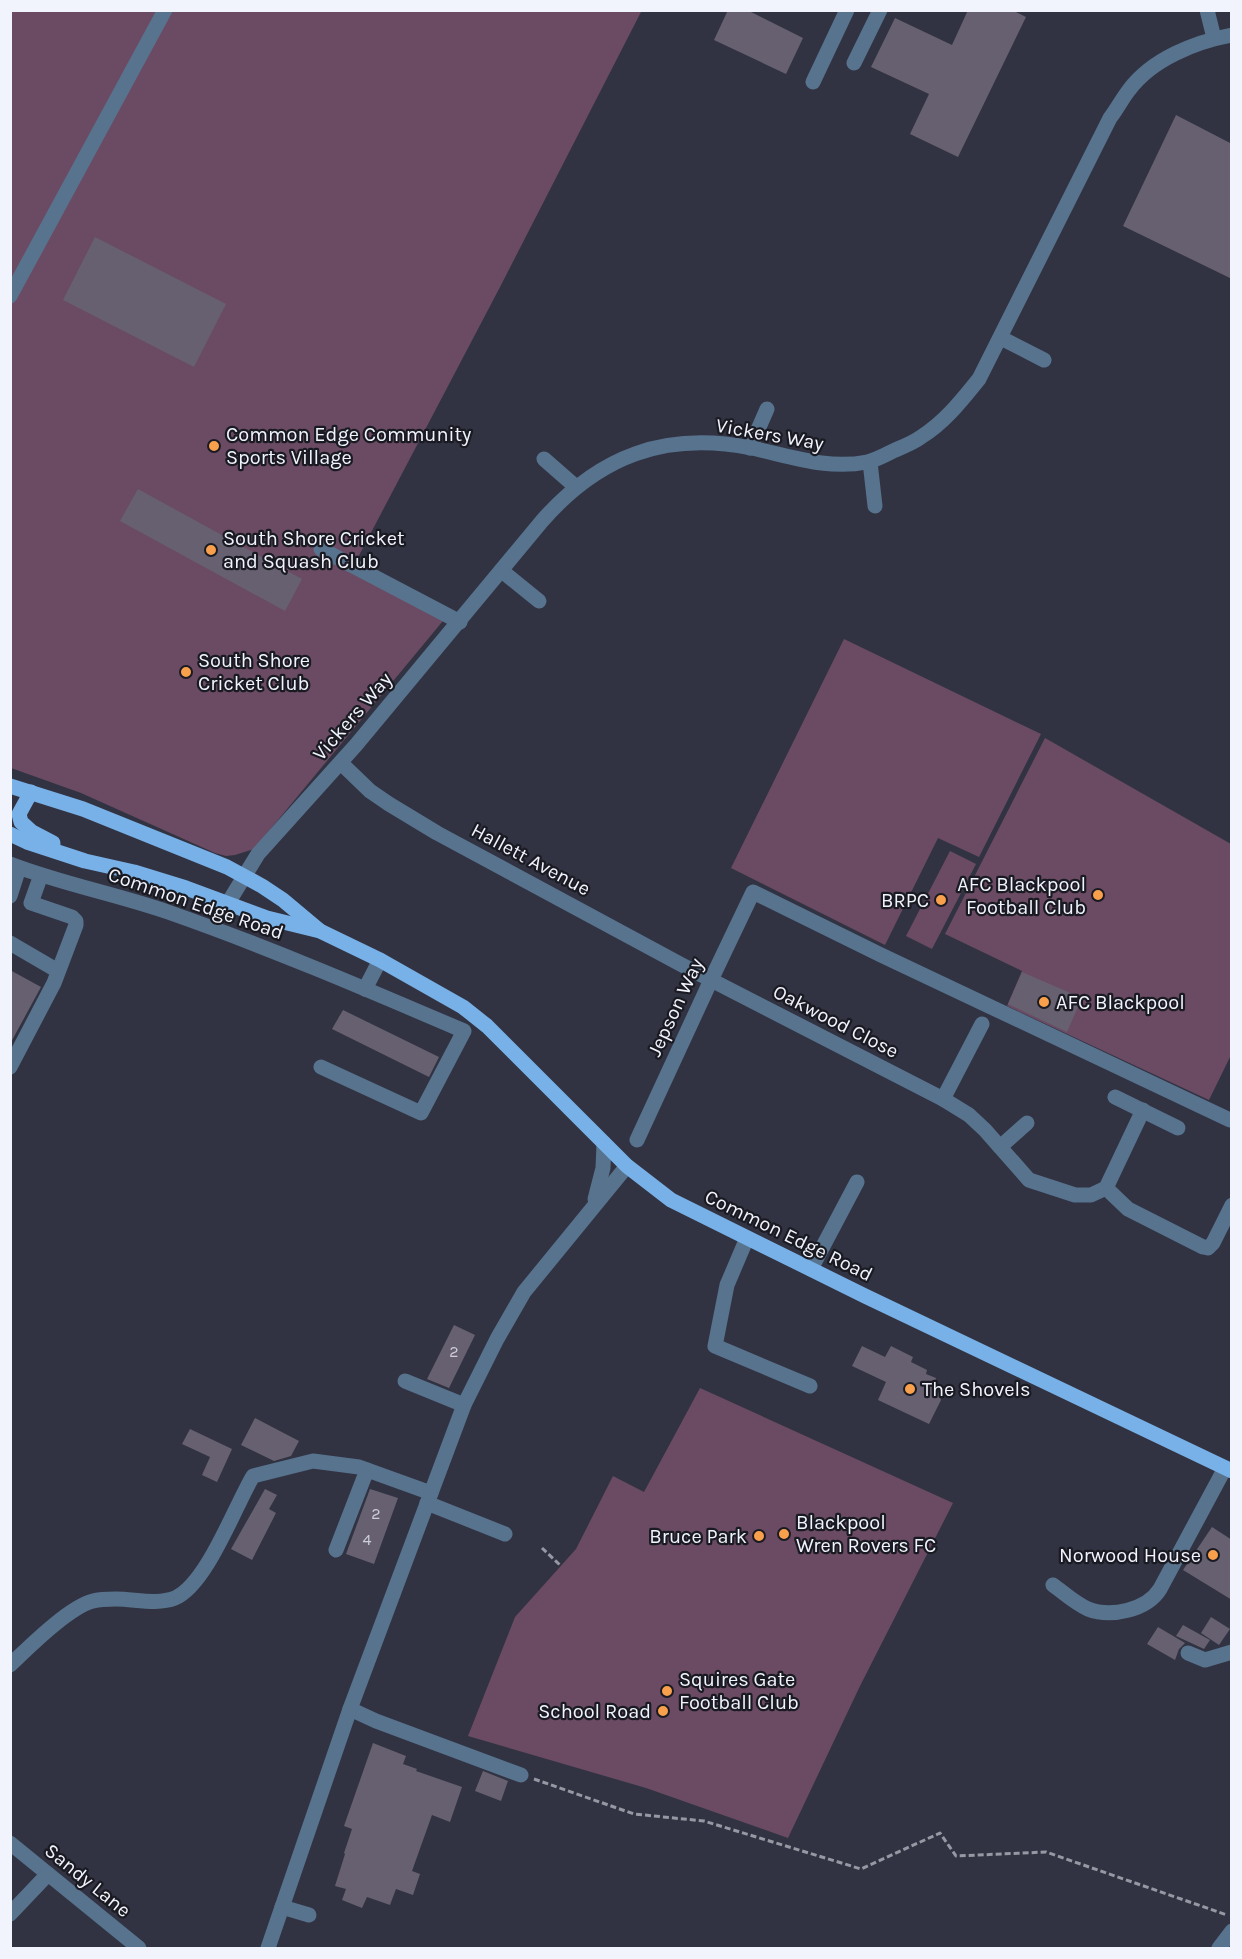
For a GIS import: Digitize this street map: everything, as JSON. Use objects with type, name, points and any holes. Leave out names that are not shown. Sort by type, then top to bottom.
[{"type":"main road","name":"Common Edge Road","points":[[10,786],[94,813],[227,867],[262,886],[320,931]]},
{"type":"main road","points":[[32,792],[20,814],[19,819],[23,825],[48,841],[87,854],[102,864]]},
{"type":"main road","name":"Common Edge Road","points":[[10,834],[48,850],[134,872],[267,918],[320,931],[380,960],[476,1016],[499,1036],[627,1166],[671,1200],[1228,1470]]},
{"type":"street","points":[[10,296],[165,10]]},
{"type":"street","points":[[854,63],[880,10]]},
{"type":"street","points":[[1207,10],[1214,38]]},
{"type":"street","points":[[813,82],[842,12]]},
{"type":"street","name":"Vickers Way","points":[[228,903],[258,854],[341,763],[556,505],[598,471],[658,446],[692,443],[750,448],[826,465],[870,462],[921,437],[951,413],[979,379],[1110,118],[1130,88],[1154,66],[1181,51],[1214,38],[1232,35]]},
{"type":"street","points":[[1001,338],[1044,360]]},
{"type":"street","points":[[750,448],[767,409]]},
{"type":"street","points":[[544,459],[576,487]]},
{"type":"street","points":[[870,462],[875,506]]},
{"type":"street","points":[[321,549],[460,622]]},
{"type":"street","points":[[502,572],[539,601]]},
{"type":"street","name":"Hallett Avenue","points":[[341,763],[389,804],[711,980]]},
{"type":"street","points":[[258,854],[258,872],[262,886]]},
{"type":"street","name":"Vickers Way","points":[[227,867],[242,864],[258,854]]},
{"type":"street","points":[[10,896],[15,866]]},
{"type":"street","name":"Common Edge Road","points":[[15,866],[200,924],[293,958],[464,1031],[421,1113],[321,1067]]},
{"type":"street","points":[[10,1067],[58,971],[76,921],[72,917],[31,903],[40,875]]},
{"type":"street","name":"Jepson Way","points":[[637,1140],[753,892],[1230,1120]]},
{"type":"street","points":[[10,943],[58,971]]},
{"type":"street","points":[[365,989],[380,960]]},
{"type":"street","name":"Oakwood Close","points":[[711,980],[943,1099],[969,1115],[1029,1180],[1075,1195],[1091,1195],[1106,1188]]},
{"type":"street","points":[[943,1099],[982,1024]]},
{"type":"street","points":[[1115,1097],[1178,1128]]},
{"type":"street","points":[[1143,1110],[1106,1188],[1128,1209],[1208,1248],[1213,1243],[1232,1205]]},
{"type":"street","points":[[1000,1148],[1027,1123]]},
{"type":"street","points":[[592,1208],[601,1181],[604,1143]]},
{"type":"street","points":[[268,1948],[350,1708],[464,1406],[499,1335],[524,1292],[627,1166]]},
{"type":"street","points":[[811,1269],[857,1182]]},
{"type":"street","points":[[747,1238],[727,1285],[715,1347],[810,1386]]},
{"type":"street","points":[[405,1381],[464,1406]]},
{"type":"street","points":[[10,1665],[75,1610],[93,1601],[116,1599],[152,1601],[175,1598],[194,1582],[200,1573],[222,1538],[253,1476],[313,1461],[363,1468],[505,1534]]},
{"type":"street","points":[[336,1550],[363,1468]]},
{"type":"street","points":[[1053,1585],[1087,1608],[1099,1612],[1126,1610],[1152,1600],[1228,1470]]},
{"type":"street","points":[[1188,1653],[1205,1660],[1232,1652]]},
{"type":"street","points":[[350,1708],[376,1721],[521,1774]]},
{"type":"street","name":"Sandy Lane","points":[[10,1843],[139,1948]]},
{"type":"street","points":[[10,1914],[48,1874]]},
{"type":"street","points":[[282,1907],[309,1915]]},
{"type":"street","points":[[1219,1948],[1232,1931]]},
{"type":"path","points":[[542,1548],[561,1566]]},
{"type":"path","points":[[521,1774],[634,1814],[704,1821],[861,1869],[940,1833],[956,1856],[1046,1852],[1232,1916]]},
{"type":"shaded area","name":"Common Edge Community Sports Village","points":[[638,10],[641,12],[354,565],[447,616],[254,849],[226,856],[215,853],[81,793],[11,768],[10,11]]},
{"type":"shaded area","points":[[844,639],[1041,734],[979,857],[938,838],[885,945],[731,868]]},
{"type":"shaded area","name":"AFC Blackpool Football Club","points":[[1045,738],[1231,844],[1231,1055],[1209,1100],[1007,1006],[1022,971],[945,934]]},
{"type":"shaded area","name":"BRPC","points":[[950,851],[976,864],[932,949],[906,936]]},
{"type":"shaded area","points":[[700,1388],[953,1503],[860,1686],[788,1838],[646,1788],[468,1736],[515,1617],[576,1549],[613,1476],[644,1492]]},
{"type":"building","points":[[728,10],[747,10],[803,38],[786,74],[714,40]]},
{"type":"building","points":[[968,10],[1012,10],[1026,17],[958,157],[910,134],[929,94],[871,67],[895,18],[952,45]]},
{"type":"building","points":[[1176,115],[1232,144],[1232,279],[1123,226]]},
{"type":"building","points":[[95,237],[226,304],[194,367],[63,300]]},
{"type":"building","name":"South Shore Cricket and Squash Club","points":[[138,489],[302,579],[285,611],[120,521]]},
{"type":"building","points":[[10,970],[41,987],[10,1044]]},
{"type":"building","name":"AFC Blackpool","points":[[1022,972],[1082,998],[1067,1032],[1008,1004]]},
{"type":"building","points":[[343,1010],[439,1057],[429,1077],[332,1029]]},
{"type":"building","points":[[454,1325],[475,1335],[449,1388],[427,1379]]},
{"type":"building","name":"The Shovels","points":[[862,1346],[885,1357],[891,1346],[913,1357],[911,1362],[927,1370],[926,1374],[936,1378],[935,1383],[941,1400],[929,1424],[878,1400],[886,1382],[852,1366]]},
{"type":"building","points":[[255,1418],[299,1441],[291,1456],[274,1461],[241,1445]]},
{"type":"building","points":[[190,1429],[232,1449],[217,1482],[202,1475],[210,1457],[182,1444]]},
{"type":"building","points":[[265,1489],[277,1495],[269,1509],[276,1513],[252,1560],[231,1549]]},
{"type":"building","points":[[370,1489],[398,1498],[374,1564],[346,1554]]},
{"type":"building","name":"Norwood House","points":[[1212,1527],[1232,1540],[1232,1600],[1183,1570]]},
{"type":"building","points":[[1211,1617],[1230,1629],[1219,1645],[1201,1633]]},
{"type":"building","points":[[1183,1625],[1210,1640],[1204,1649],[1176,1636]]},
{"type":"building","points":[[1158,1627],[1185,1643],[1179,1649],[1175,1660],[1147,1644]]},
{"type":"building","points":[[373,1743],[406,1756],[403,1764],[417,1769],[416,1771],[462,1787],[450,1822],[432,1815],[412,1871],[420,1874],[413,1895],[396,1889],[390,1905],[367,1897],[362,1908],[342,1900],[346,1889],[335,1886],[352,1829],[344,1826]]},
{"type":"building","points":[[483,1771],[508,1781],[501,1801],[475,1791]]},
{"type":"place","name":"Common Edge Community Sports Village","points":[[214,446]]},
{"type":"place","name":"South Shore Cricket and Squash Club","points":[[211,550]]},
{"type":"place","name":"South Shore Cricket Club","points":[[186,672]]},
{"type":"place","name":"AFC Blackpool Football Club","points":[[1098,895]]},
{"type":"place","name":"BRPC","points":[[941,900]]},
{"type":"place","name":"AFC Blackpool","points":[[1044,1002]]},
{"type":"place","name":"The Shovels","points":[[910,1389]]},
{"type":"place","name":"Blackpool Wren Rovers FC","points":[[784,1534]]},
{"type":"place","name":"Bruce Park","points":[[759,1536]]},
{"type":"place","name":"Norwood House","points":[[1213,1555]]},
{"type":"place","name":"Squires Gate Football Club","points":[[667,1691]]},
{"type":"place","name":"School Road","points":[[663,1711]]}]
